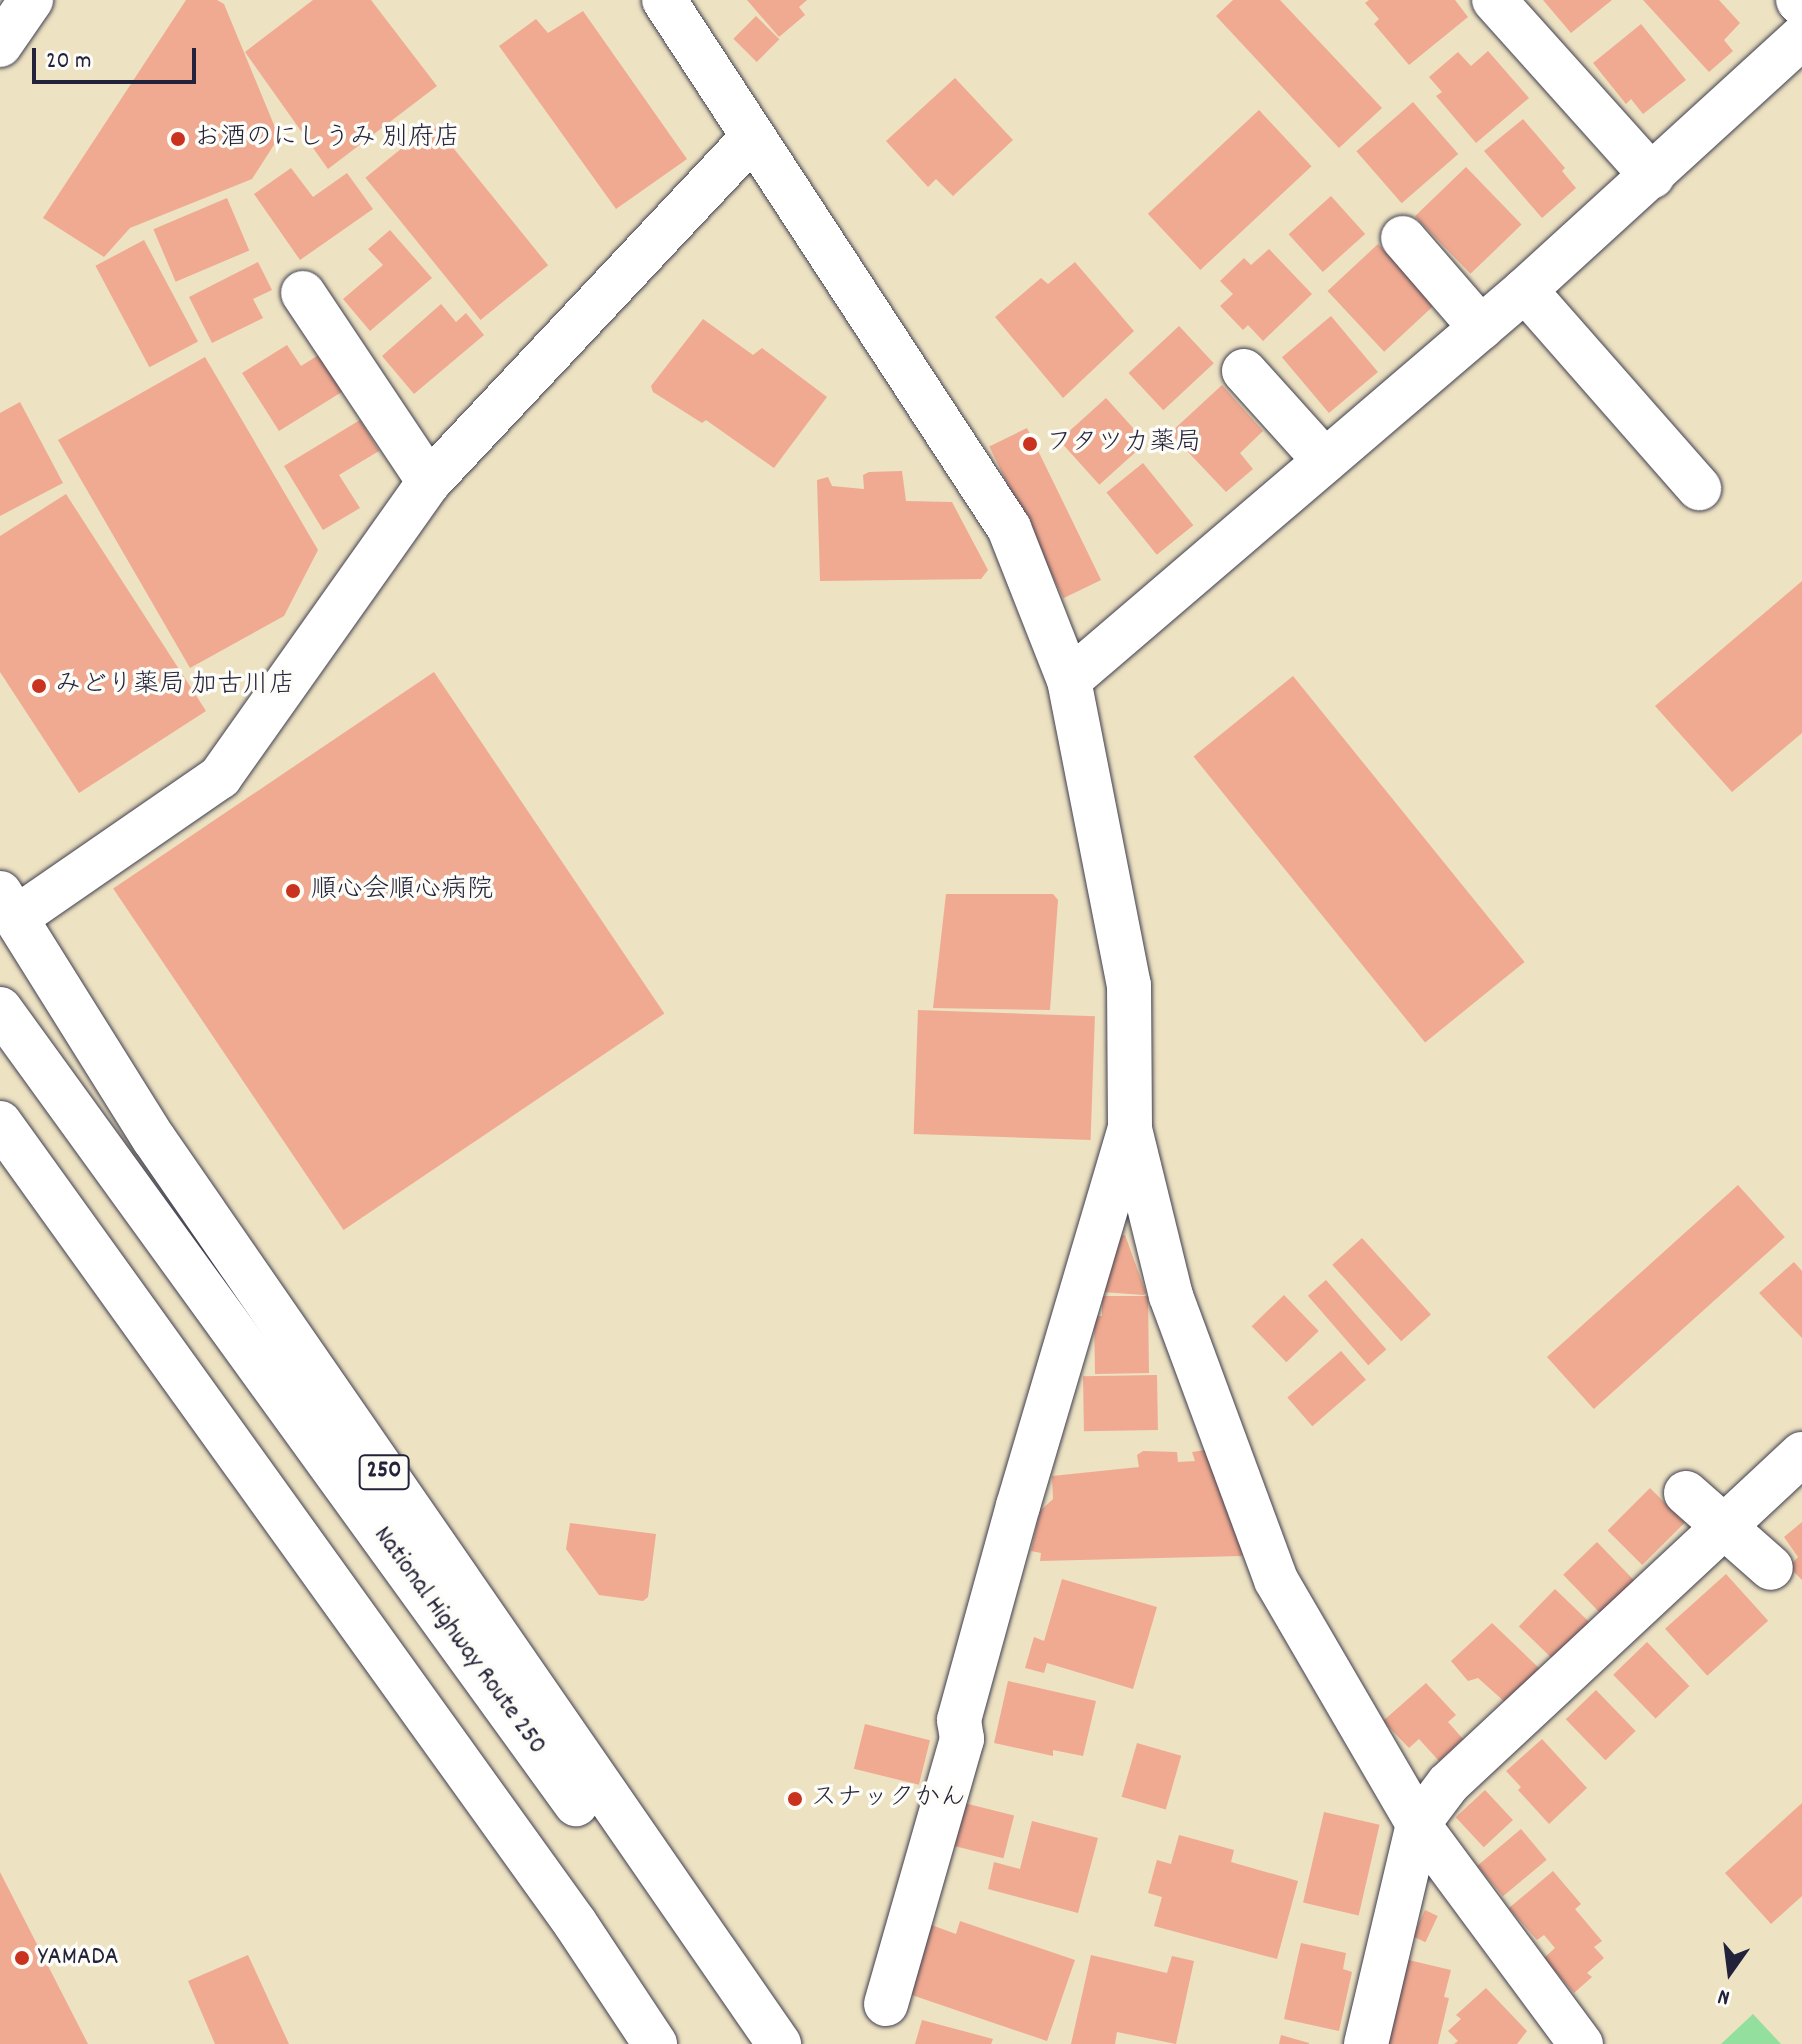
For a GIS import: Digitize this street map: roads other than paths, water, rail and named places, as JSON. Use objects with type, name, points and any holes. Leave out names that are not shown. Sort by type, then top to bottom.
[{"type":"main road","points":[[0,45],[31,0]]},
{"type":"main road","points":[[664,0],[1009,528],[1069,680],[1129,985],[1130,1129],[1171,1296],[1276,1580],[1418,1824],[1581,2044]]},
{"type":"main road","points":[[1494,0],[1652,176]]},
{"type":"main road","points":[[1069,680],[1525,290],[1802,37]]},
{"type":"main road","points":[[8,905],[220,777],[429,482],[753,137]]},
{"type":"main road","points":[[1403,238],[1481,328]]},
{"type":"main road","points":[[1525,290],[1699,488]]},
{"type":"main road","points":[[303,293],[429,482]]},
{"type":"main road","points":[[1244,371],[1325,461]]},
{"type":"main road","name":"250","points":[[8,905],[154,1139],[779,2044]]},
{"type":"main road","name":"National Highway Route 250","points":[[0,1009],[560,1780],[742,2044]]},
{"type":"main road","points":[[0,1123],[575,1923],[655,2044]]},
{"type":"main road","points":[[886,2004],[962,1739],[959,1720],[967,1689],[1130,1129]]},
{"type":"main road","points":[[1366,2044],[1418,1824],[1448,1784],[1802,1454]]},
{"type":"main road","points":[[1686,1493],[1771,1568]]},
{"type":"place","name":"お酒のにしうみ 別府店","points":[[178,139]]},
{"type":"place","name":"フタツカ薬局","points":[[1030,444]]},
{"type":"place","name":"みどり薬局 加古川店","points":[[39,686]]},
{"type":"place","name":"順心会順心病院","points":[[293,891]]},
{"type":"place","name":"スナックかん","points":[[795,1799]]},
{"type":"place","name":"YAMADA","points":[[22,1958]]}]
